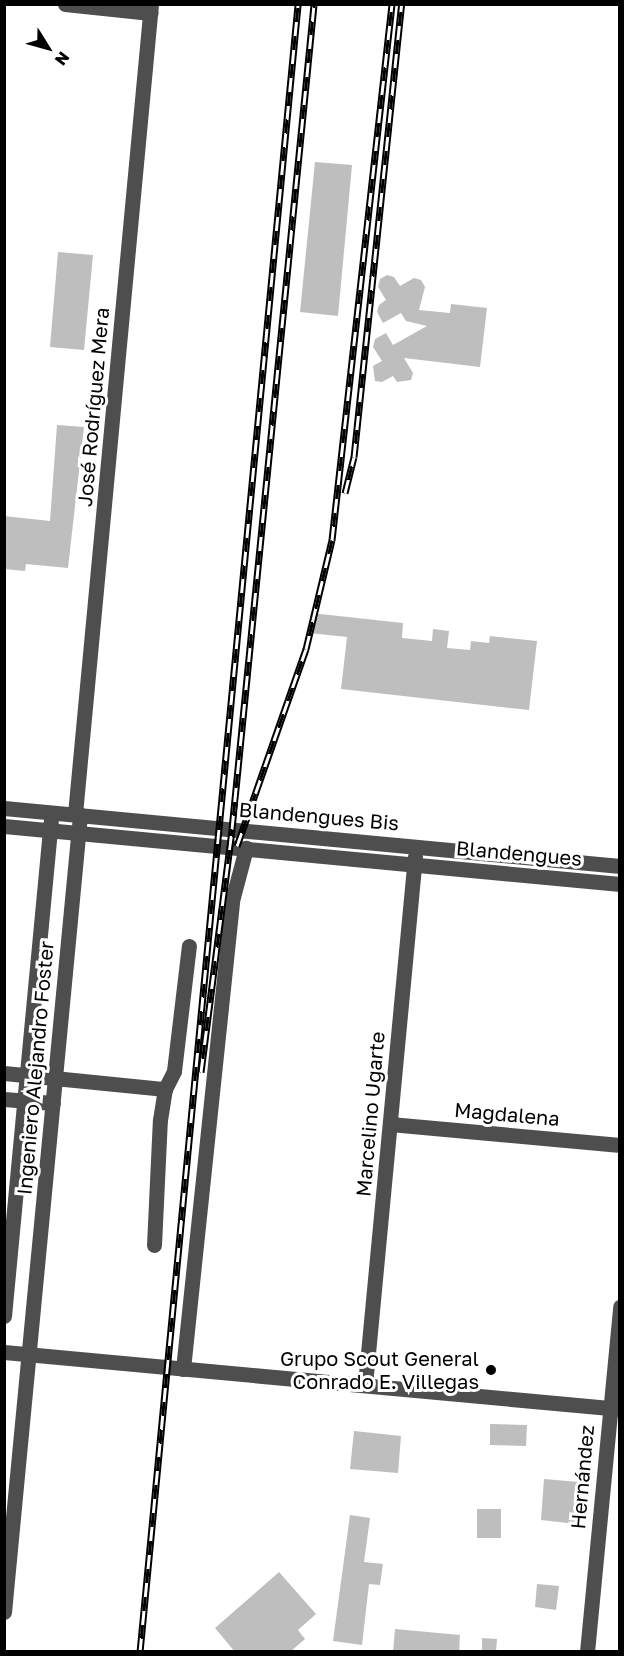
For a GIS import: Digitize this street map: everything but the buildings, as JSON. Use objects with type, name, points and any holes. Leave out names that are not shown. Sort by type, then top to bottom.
[{"type":"street","points":[[65,4],[151,9]]},
{"type":"street","name":"José Rodríguez Mera","points":[[78,814],[151,9]]},
{"type":"street","name":"Blandengues Bis","points":[[4,808],[416,847]]},
{"type":"street","name":"Ingeniero Alejandro Foster","points":[[4,1316],[52,812]]},
{"type":"street","name":"Ingeniero Alejandro Foster","points":[[4,1612],[78,814]]},
{"type":"street","name":"Blandengues Bis","points":[[4,826],[414,864]]},
{"type":"street","name":"Marcelino Ugarte","points":[[365,1385],[416,847]]},
{"type":"street","name":"Blandengues","points":[[416,847],[620,866]]},
{"type":"street","points":[[175,1368],[233,897],[246,849]]},
{"type":"street","name":"Blandengues","points":[[414,864],[620,884]]},
{"type":"street","points":[[154,1245],[165,1089],[174,1071],[189,946]]},
{"type":"street","points":[[4,1072],[165,1089]]},
{"type":"street","points":[[4,1099],[53,1103]]},
{"type":"street","name":"Magdalena","points":[[390,1124],[620,1145]]},
{"type":"street","name":"Hernández","points":[[587,1652],[615,1409],[620,1307]]},
{"type":"street","points":[[4,1352],[615,1409]]},
{"type":"railway","points":[[140,1652],[298,4]]},
{"type":"railway","points":[[201,1072],[232,829],[314,4]]},
{"type":"railway","points":[[237,846],[306,649],[332,540],[392,4]]},
{"type":"railway","points":[[345,493],[354,457],[402,4]]},
{"type":"place","name":"Grupo Scout General Conrado E. Villegas","points":[[491,1370]]}]
